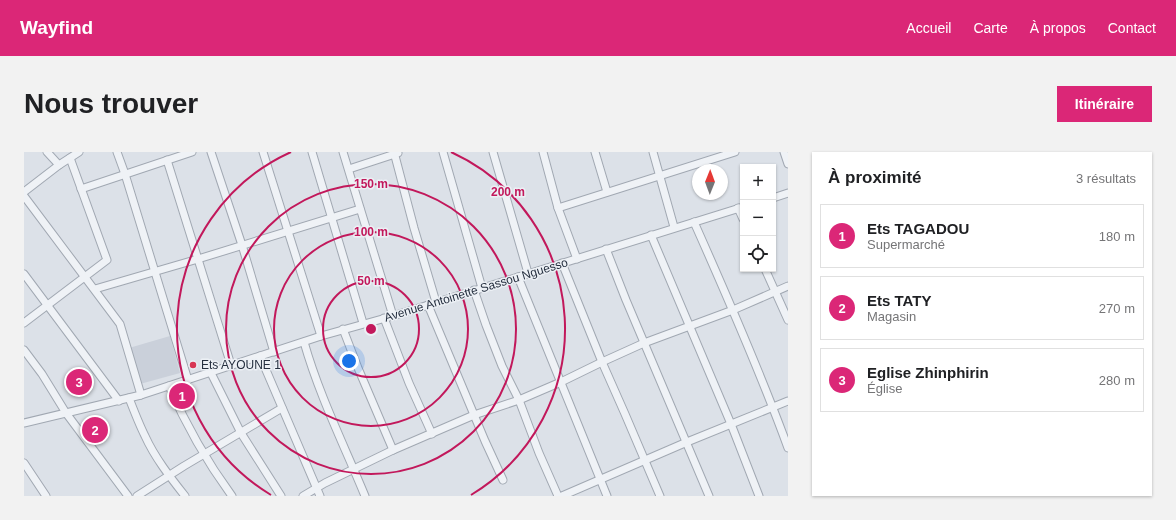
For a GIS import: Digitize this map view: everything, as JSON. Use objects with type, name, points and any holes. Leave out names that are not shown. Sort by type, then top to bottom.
[{"type":"street","points":[[47,152],[59,165]]},
{"type":"street","points":[[24,192],[59,165],[79,152]]},
{"type":"street","points":[[117,152],[126,174],[188,380]]},
{"type":"street","points":[[81,190],[192,152]]},
{"type":"street","points":[[211,152],[242,245],[274,352]]},
{"type":"street","points":[[263,152],[321,336]]},
{"type":"street","points":[[312,152],[363,323]]},
{"type":"street","points":[[343,152],[393,316]]},
{"type":"street","points":[[443,152],[482,288]]},
{"type":"street","points":[[493,152],[528,273]]},
{"type":"street","points":[[543,152],[558,208],[576,259]]},
{"type":"street","points":[[595,152],[607,192]]},
{"type":"street","points":[[653,152],[674,227]]},
{"type":"street","points":[[706,152],[709,160]]},
{"type":"street","points":[[558,208],[735,152]]},
{"type":"street","points":[[784,152],[788,164]]},
{"type":"street","points":[[349,169],[396,153],[414,228],[436,302]]},
{"type":"street","points":[[24,323],[107,260],[70,158]]},
{"type":"street","points":[[167,160],[231,365]]},
{"type":"street","points":[[24,196],[120,324],[141,395]]},
{"type":"street","points":[[776,198],[787,196]]},
{"type":"street","name":"Avenue Antoinette Sassou Nguesso","points":[[24,423],[141,395],[343,329],[393,316],[674,227],[740,208]]},
{"type":"street","points":[[95,289],[288,232],[360,209]]},
{"type":"street","points":[[694,222],[733,310],[773,407],[788,448]]},
{"type":"street","points":[[651,235],[731,424],[759,496]]},
{"type":"street","points":[[606,249],[709,496]]},
{"type":"street","points":[[562,263],[602,362],[660,496]]},
{"type":"street","points":[[766,272],[788,320]]},
{"type":"street","points":[[24,274],[119,401]]},
{"type":"street","points":[[518,277],[607,496]]},
{"type":"street","points":[[303,496],[393,450],[474,415],[519,400],[644,343],[733,310],[788,286]]},
{"type":"street","points":[[474,290],[502,366],[519,400],[539,453],[558,496]]},
{"type":"street","points":[[428,305],[503,480]]},
{"type":"street","points":[[384,318],[409,383],[432,434]]},
{"type":"street","points":[[343,329],[393,450]]},
{"type":"street","points":[[304,342],[322,397],[365,496]]},
{"type":"street","points":[[24,350],[42,374],[66,413],[128,496]]},
{"type":"street","points":[[260,356],[320,496]]},
{"type":"street","points":[[211,372],[241,433],[281,496]]},
{"type":"street","points":[[169,386],[181,414],[204,454],[232,496]]},
{"type":"street","points":[[128,398],[145,436],[169,476],[185,496]]},
{"type":"street","points":[[562,496],[687,442],[788,401]]},
{"type":"street","points":[[137,496],[282,408]]},
{"type":"street","points":[[24,463],[46,496]]},
{"type":"shaded area","points":[[170,336],[180,373],[140,384],[129,348]]},
{"type":"place","name":"Ets AYOUNE 1","points":[[193,365]]},
{"type":"place","name":"Eglise Zhinphirin","points":[[79,382]]},
{"type":"place","name":"Ets TAGADOU","points":[[182,396]]},
{"type":"place","name":"Ets TATY","points":[[95,430]]}]
